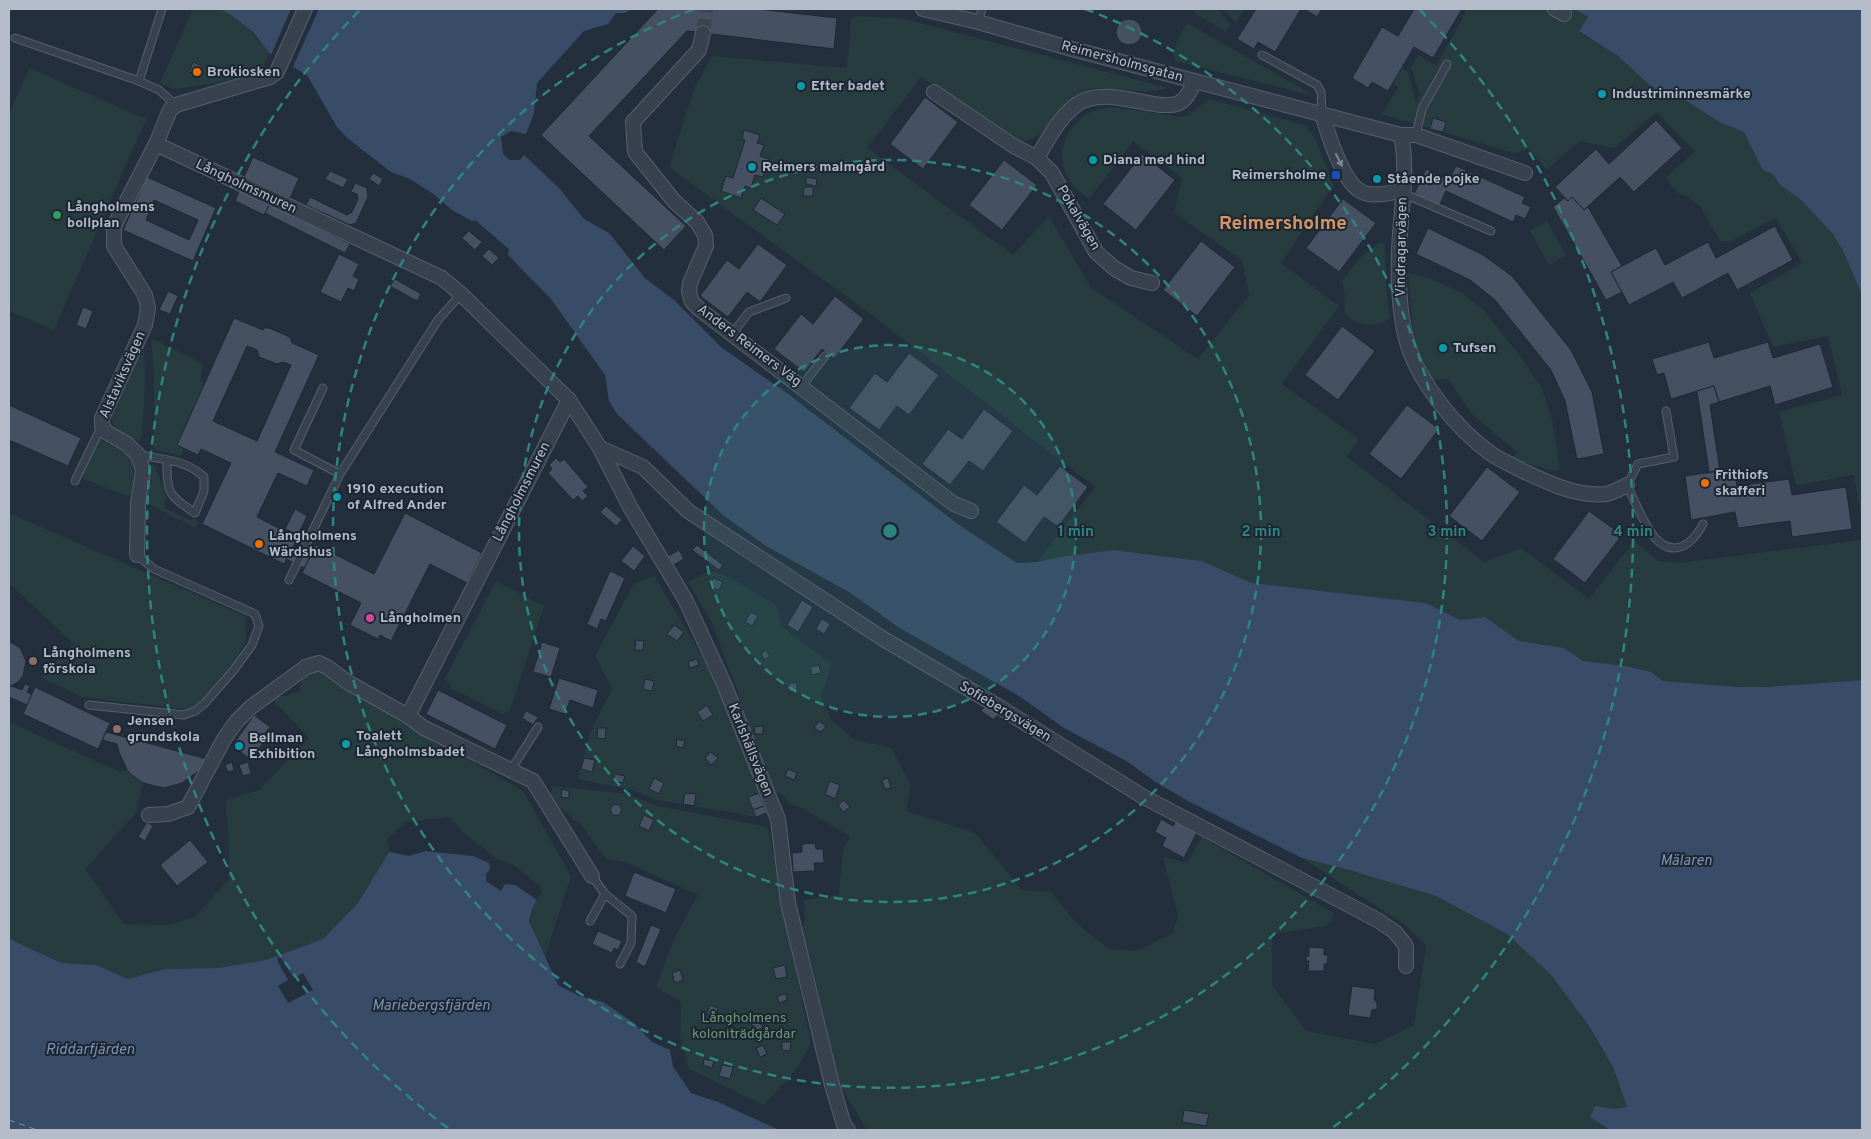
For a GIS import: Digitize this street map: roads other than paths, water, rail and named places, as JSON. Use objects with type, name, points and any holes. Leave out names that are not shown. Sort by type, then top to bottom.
[{"type":"street","points":[[176,105],[270,77],[277,72],[305,9]]},
{"type":"street","name":"Reimersholmsgatan","points":[[923,9],[980,15],[1072,49],[1195,82],[1409,135],[1525,173]]},
{"type":"street","name":"Anders Reimers Väg","points":[[703,33],[699,50],[633,122],[635,152],[674,201],[697,222],[705,235],[706,246],[690,283],[689,292],[692,302],[954,504],[971,511]]},
{"type":"street","points":[[1037,158],[1057,125],[1077,105],[1090,99],[1104,97],[1167,105],[1178,103],[1189,94],[1195,82]]},
{"type":"street","name":"Pokalvägen","points":[[934,92],[1012,145],[1037,158],[1052,173],[1096,252],[1114,268],[1131,278],[1152,284]]},
{"type":"street","name":"Alstaviksvägen","points":[[138,455],[127,444],[106,432],[102,425],[102,418],[145,325],[148,308],[145,295],[114,246],[114,226],[156,144],[170,110],[176,105]]},
{"type":"street","points":[[1322,114],[1329,141],[1350,182],[1360,191],[1373,195],[1402,192]]},
{"type":"street","name":"Vindragarvägen","points":[[1409,135],[1402,192],[1398,252],[1402,322],[1409,347],[1424,378],[1451,418],[1491,454],[1537,478],[1564,488],[1586,493],[1608,494],[1627,485]]},
{"type":"street","name":"Långholmsmuren","points":[[156,144],[442,278],[461,294],[569,400],[408,716]]},
{"type":"street","name":"Karlshällsvägen","points":[[569,400],[600,448],[630,507],[685,598],[724,684],[776,813],[788,903],[832,1085],[844,1125],[848,1130]]},
{"type":"street","name":"Sofiebergsvägen","points":[[600,448],[643,468],[688,511],[885,640],[1001,708],[1142,796],[1379,921],[1395,932],[1406,946],[1406,966]]},
{"type":"street","points":[[137,555],[138,503],[143,470],[138,455]]},
{"type":"street","points":[[149,815],[168,814],[188,807],[219,748],[236,722],[251,707],[306,667],[319,663],[349,683],[408,716],[424,728],[533,781],[592,876]]},
{"type":"lane","points":[[139,81],[162,9]]},
{"type":"lane","points":[[14,38],[139,81],[159,90],[176,105]]},
{"type":"lane","points":[[1262,55],[1317,85],[1321,92],[1322,114]]},
{"type":"lane","points":[[1409,135],[1447,64]]},
{"type":"lane","points":[[1402,192],[1491,232]]},
{"type":"lane","points":[[289,580],[340,474],[438,320],[461,294]]},
{"type":"lane","points":[[732,334],[749,312],[786,298]]},
{"type":"lane","points":[[802,386],[825,356]]},
{"type":"lane","points":[[323,388],[294,450],[340,474]]},
{"type":"lane","points":[[1666,411],[1674,457],[1638,464],[1627,485],[1650,532],[1663,544],[1678,548],[1688,544],[1696,536],[1702,524]]},
{"type":"lane","points":[[75,480],[102,425]]},
{"type":"lane","points":[[138,455],[187,465],[196,469],[204,477],[204,491],[195,512],[172,496],[168,486],[167,461]]},
{"type":"lane","points":[[89,705],[184,715],[195,711],[234,671],[252,645],[259,626],[255,614],[154,569],[137,555]]},
{"type":"lane","points":[[511,770],[538,727]]},
{"type":"lane","points":[[592,876],[605,894],[632,916],[631,944],[620,964]]},
{"type":"lane","points":[[590,920],[605,894]]},
{"type":"water","name":"Mälaren","points":[[220,9],[632,9],[625,13],[616,13],[608,24],[584,31],[537,83],[534,113],[526,134],[511,131],[501,137],[503,154],[510,160],[520,160],[524,155],[559,188],[584,219],[609,233],[645,278],[674,300],[721,347],[788,394],[959,525],[1017,563],[1037,562],[1114,550],[1202,561],[1252,583],[1426,603],[1460,620],[1485,617],[1519,641],[1564,648],[1583,661],[1626,666],[1651,672],[1663,681],[1739,687],[1767,687],[1862,680],[1862,1130],[1610,1130],[1590,1117],[1595,1106],[1613,1109],[1627,1107],[1613,1067],[1589,1026],[1551,975],[1507,934],[1436,896],[1302,858],[1188,801],[1154,781],[1128,762],[1064,728],[1019,696],[898,627],[849,592],[766,546],[723,515],[617,414],[609,401],[605,375],[551,299],[508,255],[509,249],[475,220],[472,221],[452,210],[432,193],[410,179],[391,172],[346,137],[337,127],[307,75],[269,53],[254,33],[230,14]]},
{"type":"water","points":[[1575,9],[1862,9],[1862,295],[1844,253],[1833,234],[1802,201],[1779,184],[1774,175],[1762,169],[1744,132],[1721,123],[1668,89],[1654,89],[1618,56],[1579,31],[1588,17]]},
{"type":"water","name":"Mariebergsfjärden","points":[[426,851],[473,856],[489,863],[490,869],[486,874],[486,881],[501,891],[505,884],[515,885],[537,900],[529,921],[558,985],[579,996],[603,1002],[634,1023],[652,1042],[670,1050],[673,1067],[691,1093],[718,1102],[779,1130],[9,1130],[9,938],[62,963],[96,965],[128,979],[165,969],[218,968],[266,960],[323,939],[358,903],[389,852],[409,856]]},
{"type":"tunnel","points":[[703,33],[706,9]]},
{"type":"place","name":"Brokiosken","points":[[197,72]]},
{"type":"place","name":"Efter badet","points":[[801,86]]},
{"type":"place","name":"Industriminnesmärke","points":[[1602,94]]},
{"type":"place","name":"Diana med hind","points":[[1093,160]]},
{"type":"place","name":"Reimers malmgård","points":[[752,167]]},
{"type":"place","name":"Reimersholme","points":[[1336,175]]},
{"type":"place","name":"Stående pojke","points":[[1377,179]]},
{"type":"place","name":"Långholmens bollplan","points":[[57,215]]},
{"type":"place","name":"Tufsen","points":[[1443,348]]},
{"type":"place","name":"Frithiofs skafferi","points":[[1705,483]]},
{"type":"place","name":"1910 execution of Alfred Ander","points":[[337,497]]},
{"type":"place","name":"Långholmens Wärdshus","points":[[259,544]]},
{"type":"place","name":"Långholmen","points":[[370,618]]},
{"type":"place","name":"Långholmens förskola","points":[[33,661]]},
{"type":"place","name":"Jensen grundskola","points":[[117,729]]},
{"type":"place","name":"Toalett Långholmsbadet","points":[[346,744]]},
{"type":"place","name":"Bellman Exhibition","points":[[239,746]]},
{"type":"district","name":"Reimersholme","points":[[1283,224]]},
{"type":"park label","name":"Långholmens koloniträdgårdar","points":[[744,1026]]},
{"type":"water label","name":"Riddarfjärden","points":[[90,1050]]}]
